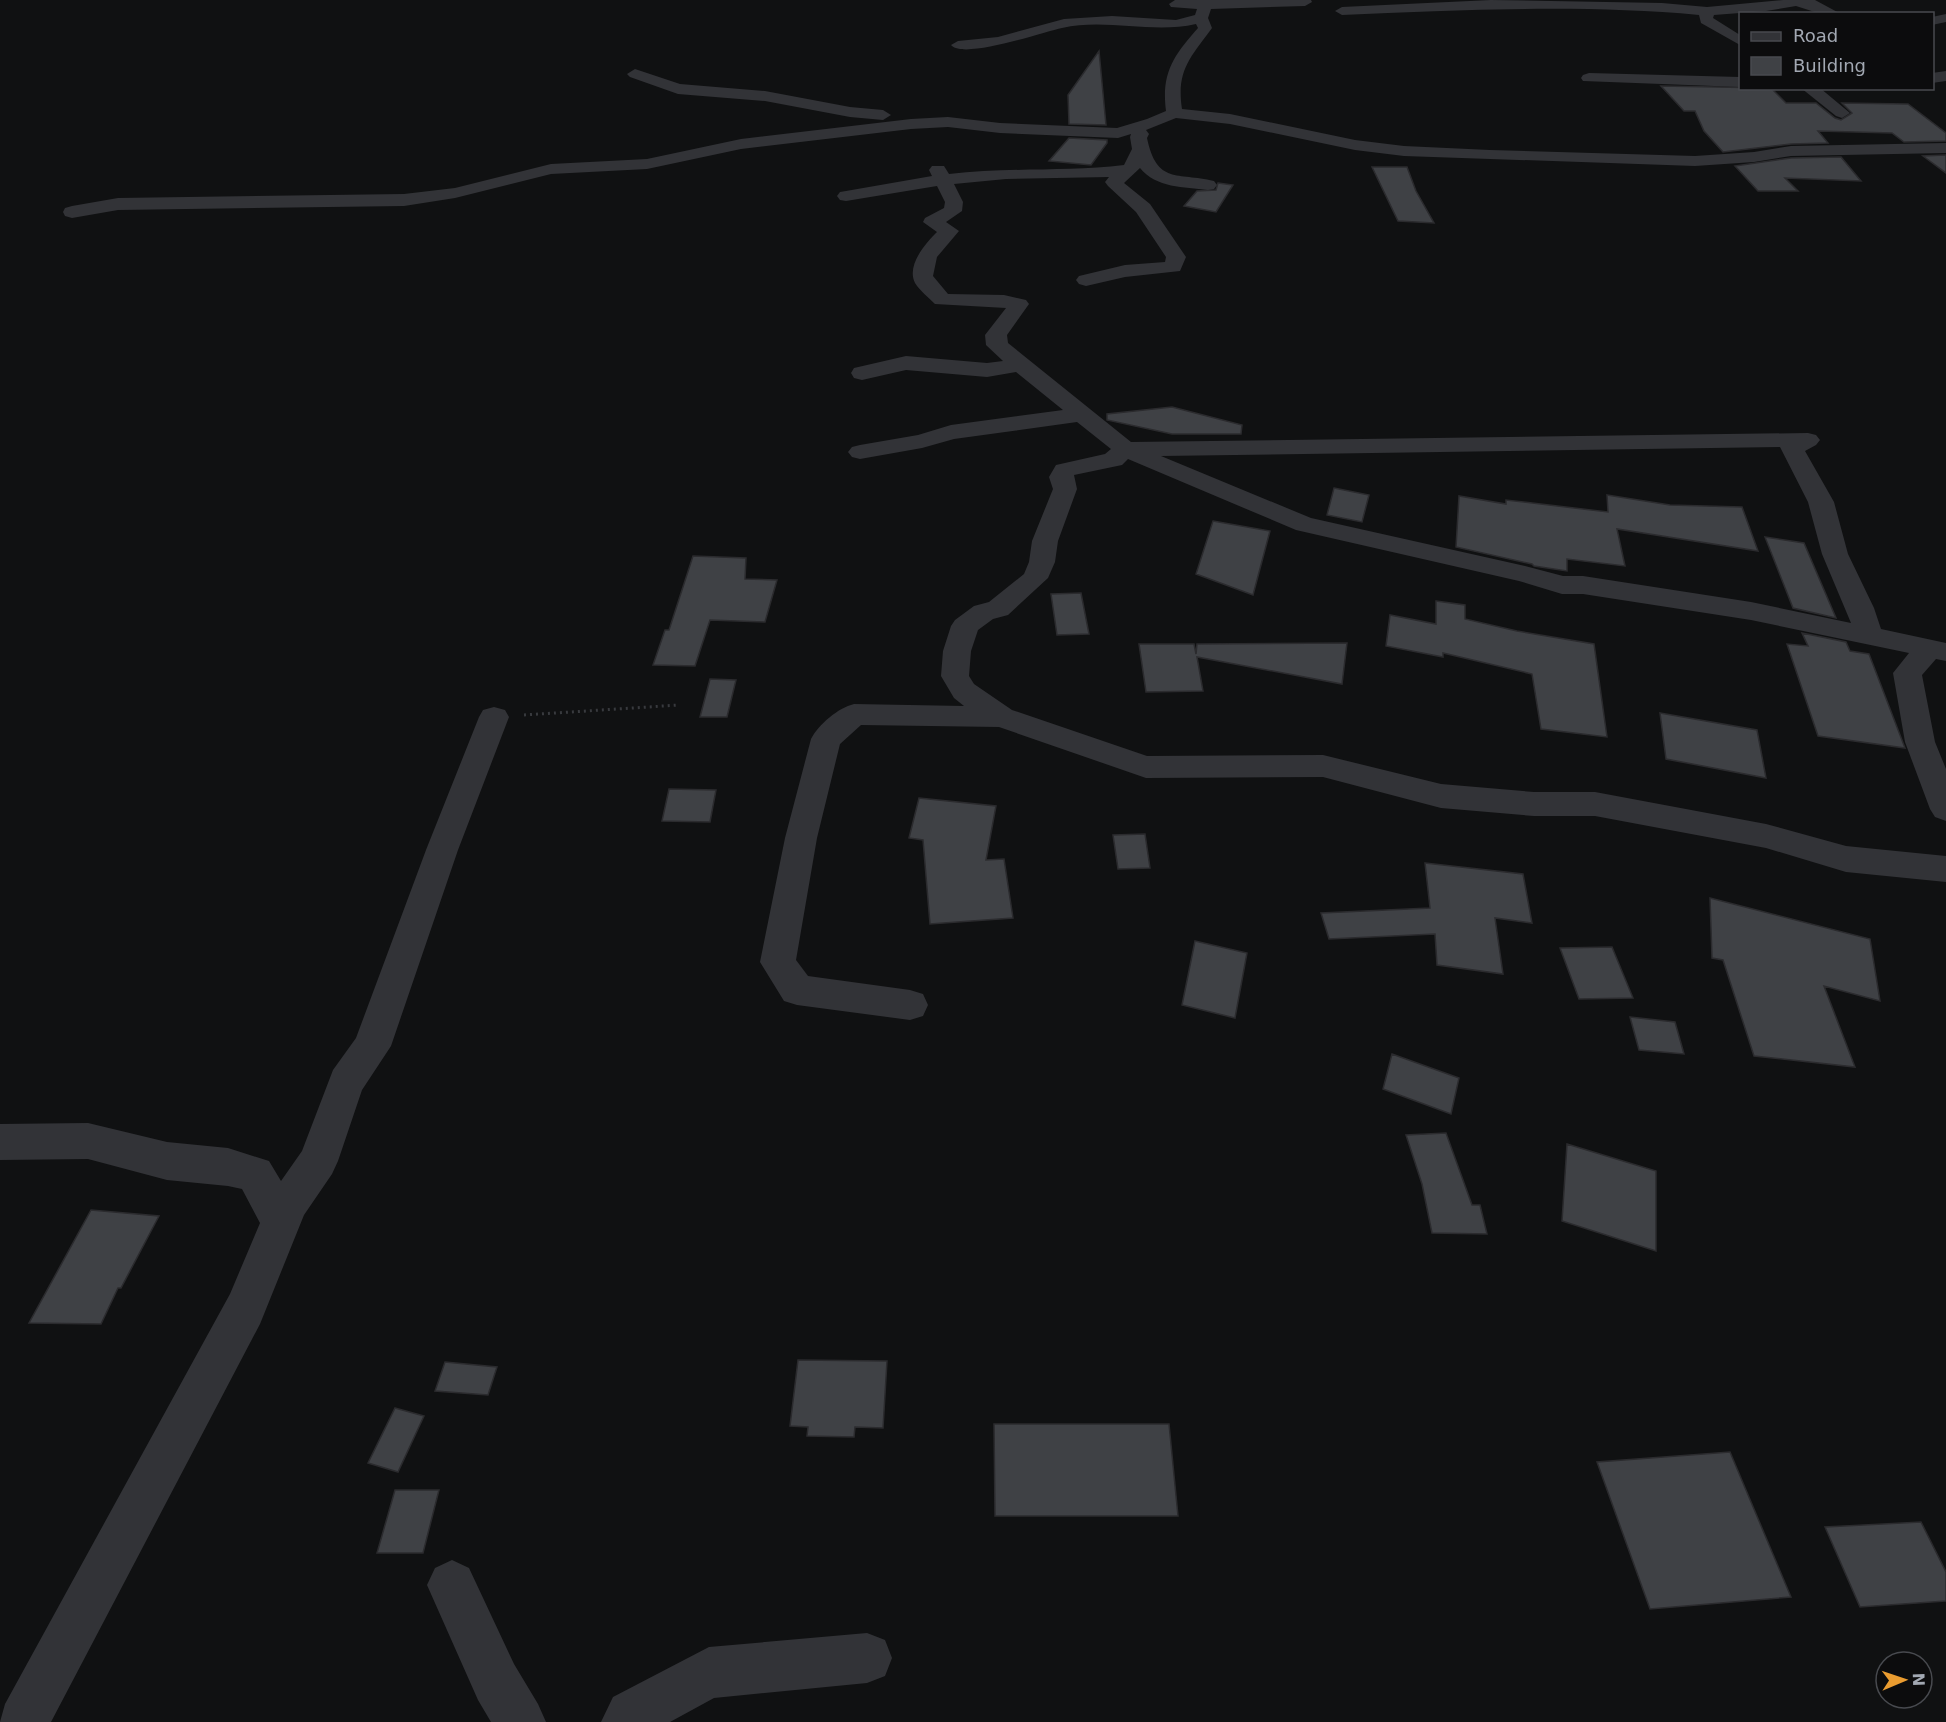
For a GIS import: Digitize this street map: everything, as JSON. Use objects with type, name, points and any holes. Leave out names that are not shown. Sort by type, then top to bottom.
[{"type":"street","points":[[958,45],[999,41],[1064,23],[1112,20],[1176,24],[1205,12],[1225,0]]},
{"type":"street","points":[[1342,11],[1451,3],[1588,5],[1707,11],[1761,3],[1804,1],[1829,12]]},
{"type":"street","points":[[1163,4],[1205,12],[1305,2]]},
{"type":"street","points":[[1707,11],[1706,20],[1739,40]]},
{"type":"street","points":[[1174,113],[1173,72],[1184,53],[1205,28],[1205,12]]},
{"type":"street","points":[[636,74],[678,89],[765,96],[850,112],[886,116],[911,124]]},
{"type":"street","points":[[1589,78],[1739,82]]},
{"type":"street","points":[[1812,90],[1842,113]]},
{"type":"street","points":[[72,212],[118,204],[404,200],[455,193],[551,169],[647,164],[741,144],[911,124],[948,122],[1000,128],[1118,133],[1153,123],[1174,113],[1230,119],[1365,146],[1404,151],[1479,155],[1695,161],[1754,157],[1791,150],[1946,148]]},
{"type":"street","points":[[1153,123],[1138,137],[1144,163],[1150,172],[1168,179],[1208,185]]},
{"type":"street","points":[[1086,280],[1125,271],[1173,267],[1176,257],[1160,238],[1155,225],[1141,206],[1123,194],[1114,182],[1131,169],[1140,150]]},
{"type":"street","points":[[846,196],[939,175],[1107,173],[1131,169]]},
{"type":"street","points":[[939,175],[954,202],[953,211],[932,222],[949,231],[927,257],[923,276],[925,282],[942,300],[1004,301],[1019,304],[996,335],[997,345],[1125,449],[1305,525],[1526,574],[1562,585],[1583,585],[1751,611],[1938,650]]},
{"type":"street","points":[[862,373],[906,363],[987,370],[1022,364]]},
{"type":"street","points":[[860,452],[904,445],[951,432],[1083,414]]},
{"type":"street","points":[[1869,636],[1860,608],[1835,554],[1821,502],[1792,448],[1809,440],[1125,449],[1113,460],[1065,470],[1061,477],[1065,489],[1061,504],[1055,512],[1045,541],[1042,562],[1035,578],[998,609],[984,612],[965,626],[957,651],[955,676],[964,691],[1001,717],[1146,767],[1323,766],[1441,796],[1534,804],[1595,804],[1735,830],[1846,859],[1946,869]]},
{"type":"street","points":[[1938,650],[1907,673],[1920,742],[1946,809]]},
{"type":"street","points":[[910,1005],[796,990],[778,962],[801,838],[826,739],[854,714],[1001,717]]},
{"type":"street","points":[[23,1722],[245,1309],[289,1203],[318,1161],[346,1082],[372,1046],[442,850],[494,717]]},
{"type":"street","points":[[0,1142],[88,1141],[167,1161],[228,1167],[255,1174],[281,1221]]},
{"type":"street","points":[[452,1585],[496,1682],[520,1722]]},
{"type":"street","points":[[627,1722],[631,1715],[710,1673],[867,1658]]},
{"type":"path","points":[[494,717],[679,705]]},
{"type":"building","points":[[1099,51],[1106,125],[1069,124],[1068,95]]},
{"type":"building","points":[[1661,86],[1773,90],[1786,103],[1816,103],[1841,120],[1852,113],[1842,103],[1908,104],[1946,133],[1946,141],[1904,142],[1892,133],[1818,131],[1828,143],[1791,144],[1723,152],[1704,131],[1695,111],[1684,111]]},
{"type":"building","points":[[1069,138],[1107,140],[1107,143],[1091,165],[1049,161]]},
{"type":"building","points":[[1946,155],[1946,173],[1923,156]]},
{"type":"building","points":[[1841,157],[1861,181],[1785,178],[1798,191],[1758,191],[1735,166],[1791,158]]},
{"type":"building","points":[[1372,167],[1407,167],[1416,191],[1434,223],[1398,221]]},
{"type":"building","points":[[1218,183],[1233,185],[1216,212],[1184,206],[1197,191],[1216,190]]},
{"type":"building","points":[[1172,407],[1242,425],[1241,434],[1172,434],[1107,420],[1107,414]]},
{"type":"building","points":[[1334,488],[1369,495],[1362,522],[1327,515]]},
{"type":"building","points":[[1607,495],[1670,505],[1742,507],[1758,551],[1617,529],[1625,566],[1567,559],[1567,571],[1534,566],[1456,547],[1459,496],[1506,504],[1506,500],[1608,512]]},
{"type":"building","points":[[1213,521],[1270,531],[1253,595],[1196,574]]},
{"type":"building","points":[[1765,537],[1804,543],[1836,618],[1793,608]]},
{"type":"building","points":[[693,556],[746,558],[745,579],[777,580],[765,622],[710,620],[695,666],[653,665],[665,630],[669,630]]},
{"type":"building","points":[[1081,593],[1089,634],[1057,635],[1051,594]]},
{"type":"building","points":[[1436,601],[1465,605],[1465,619],[1517,631],[1594,644],[1607,737],[1541,729],[1532,674],[1443,653],[1443,657],[1386,646],[1390,615],[1436,624]]},
{"type":"building","points":[[1802,633],[1846,642],[1850,651],[1869,654],[1905,748],[1818,736],[1787,644],[1808,646]]},
{"type":"building","points":[[1347,643],[1342,684],[1197,657],[1203,691],[1146,692],[1139,644],[1194,644],[1196,654],[1197,644]]},
{"type":"building","points":[[710,679],[736,680],[727,717],[700,717]]},
{"type":"building","points":[[1660,713],[1757,730],[1766,778],[1666,759]]},
{"type":"building","points":[[669,789],[716,790],[710,822],[662,821]]},
{"type":"building","points":[[919,798],[996,806],[986,860],[1004,859],[1013,918],[930,924],[923,840],[909,838]]},
{"type":"building","points":[[1145,834],[1150,868],[1118,869],[1113,835]]},
{"type":"building","points":[[1425,863],[1523,874],[1532,923],[1495,918],[1503,974],[1437,965],[1435,934],[1329,939],[1321,913],[1430,908]]},
{"type":"building","points":[[1710,898],[1870,939],[1880,1001],[1824,986],[1855,1067],[1754,1056],[1723,960],[1712,958]]},
{"type":"building","points":[[1195,941],[1247,953],[1235,1018],[1182,1005]]},
{"type":"building","points":[[1612,947],[1633,998],[1579,999],[1560,948]]},
{"type":"building","points":[[1630,1017],[1675,1022],[1684,1054],[1639,1050]]},
{"type":"building","points":[[1392,1054],[1459,1078],[1451,1114],[1383,1089]]},
{"type":"building","points":[[1446,1133],[1472,1205],[1480,1205],[1487,1234],[1432,1233],[1422,1184],[1406,1135]]},
{"type":"building","points":[[1567,1144],[1656,1171],[1656,1251],[1562,1221]]},
{"type":"building","points":[[91,1210],[159,1216],[121,1288],[118,1288],[101,1324],[29,1323]]},
{"type":"building","points":[[798,1360],[887,1361],[883,1428],[855,1427],[854,1437],[807,1436],[808,1427],[790,1426]]},
{"type":"building","points":[[445,1362],[497,1367],[488,1395],[435,1391]]},
{"type":"building","points":[[395,1408],[424,1416],[398,1472],[368,1463]]},
{"type":"building","points":[[994,1424],[1169,1424],[1178,1516],[995,1516]]},
{"type":"building","points":[[1730,1452],[1791,1597],[1650,1609],[1597,1462]]},
{"type":"building","points":[[395,1490],[439,1490],[423,1553],[377,1553]]},
{"type":"building","points":[[1921,1522],[1946,1572],[1946,1601],[1860,1607],[1825,1527]]}]
